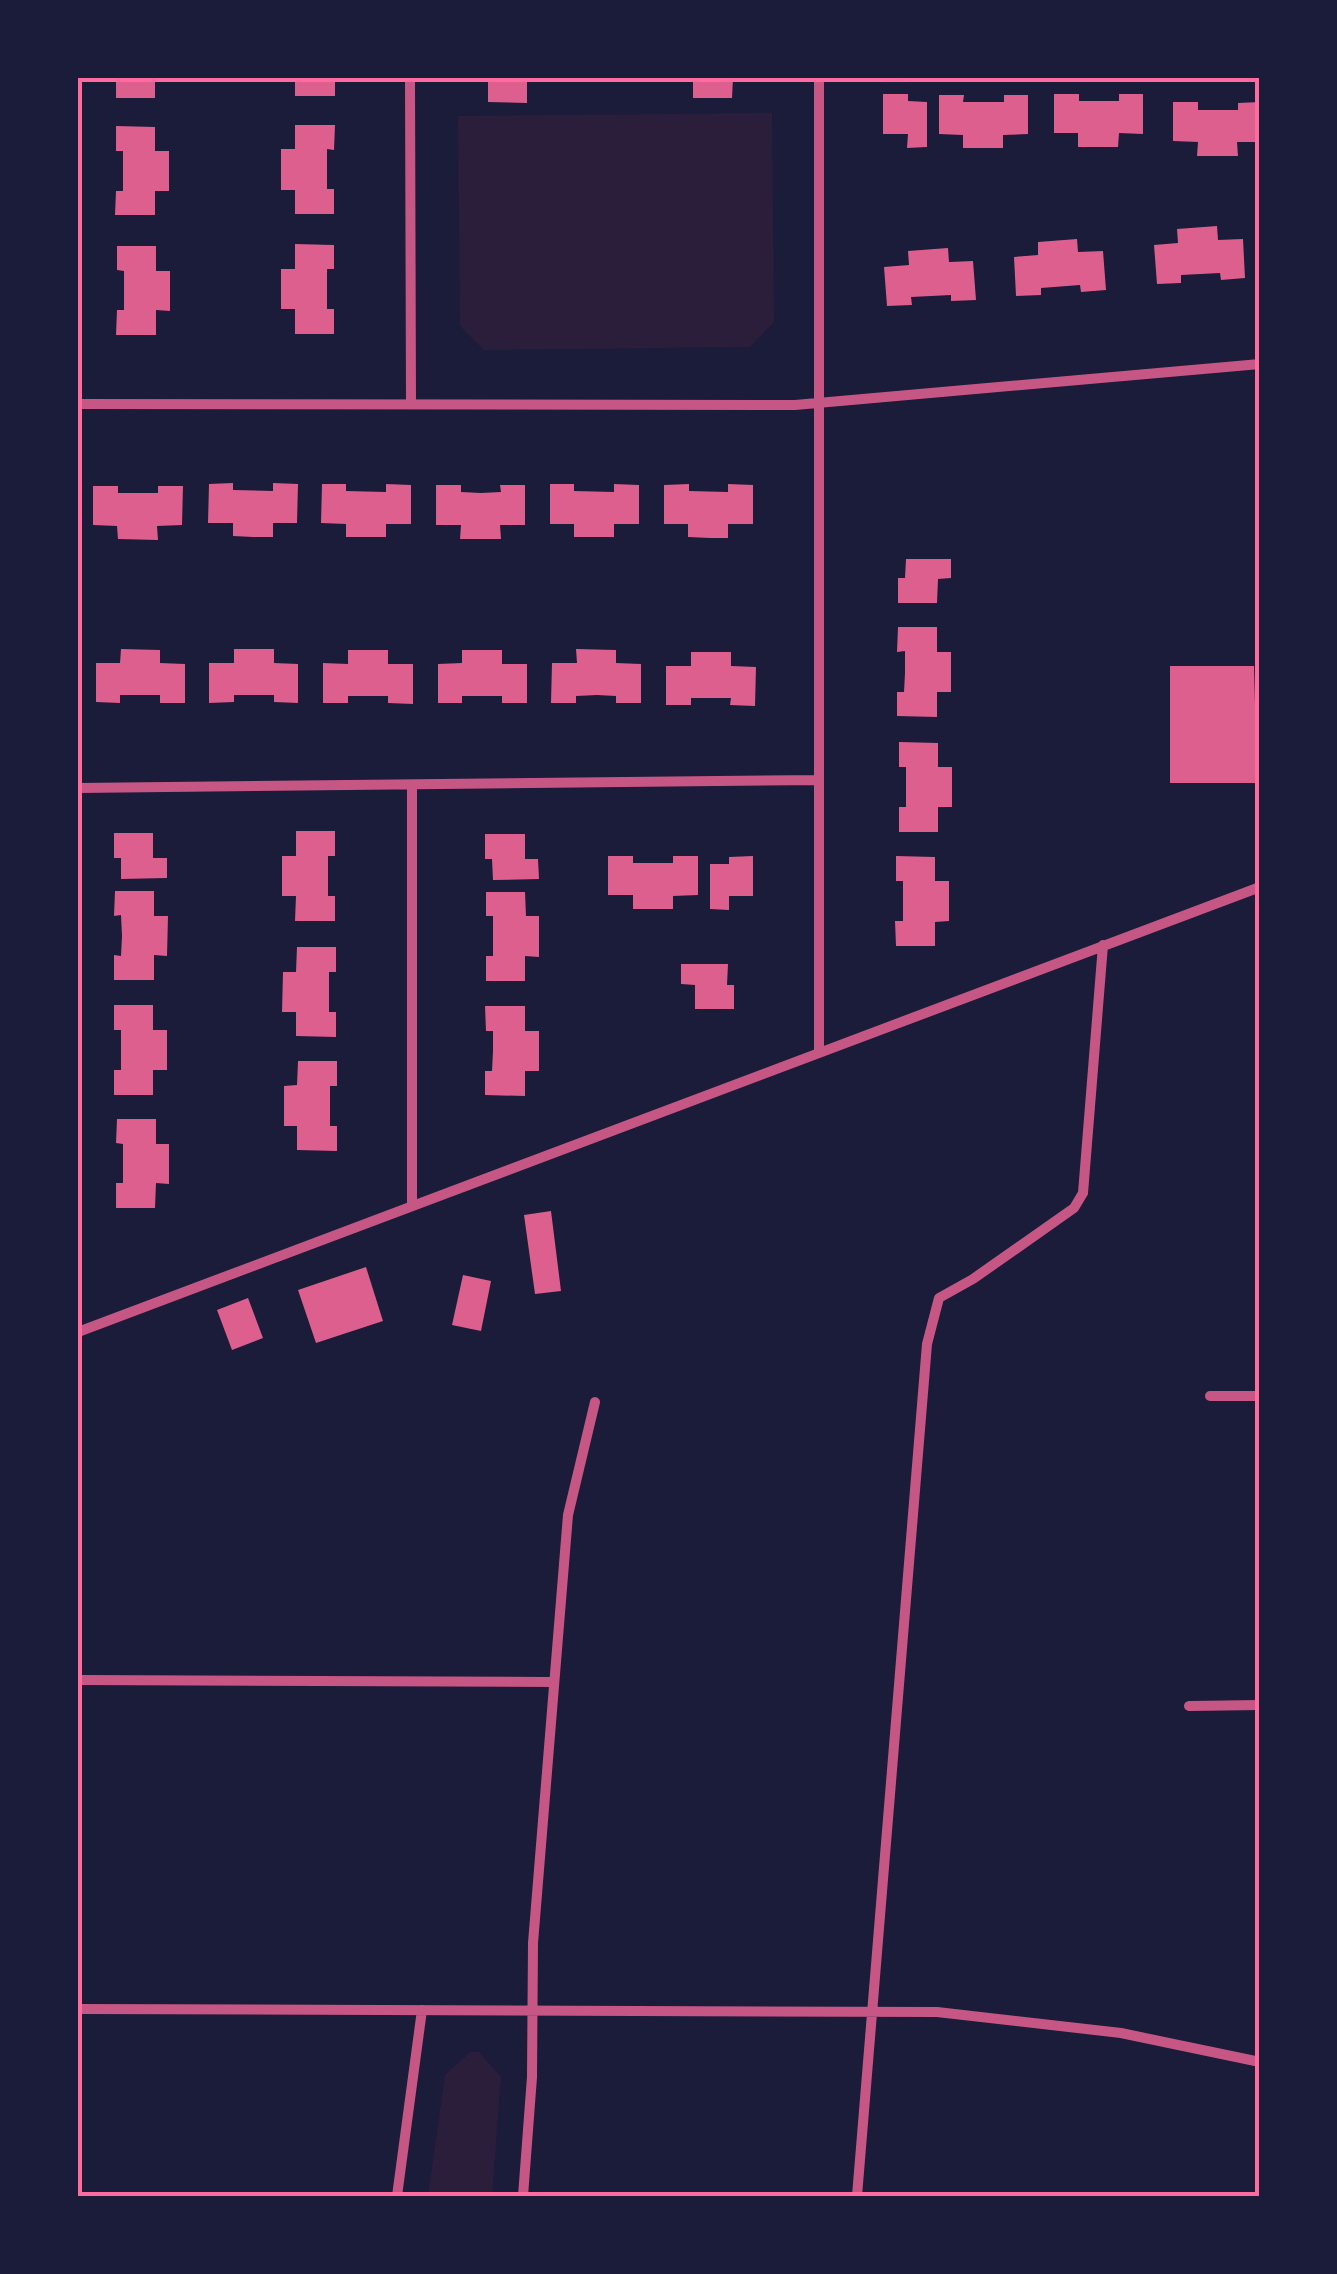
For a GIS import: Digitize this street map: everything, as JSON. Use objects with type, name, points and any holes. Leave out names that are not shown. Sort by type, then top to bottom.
[{"type":"street","points":[[410,78],[411,404]]},
{"type":"street","points":[[819,78],[819,1052]]},
{"type":"street","points":[[78,404],[819,403],[1260,364]]},
{"type":"street","points":[[78,788],[819,780]]},
{"type":"street","points":[[412,784],[412,1206]]},
{"type":"street","points":[[78,1332],[1260,887]]},
{"type":"street","points":[[857,2196],[926,1344],[939,1298],[973,1279],[1074,1208],[1083,1193],[1103,946]]},
{"type":"street","points":[[1210,1396],[1260,1396]]},
{"type":"street","points":[[523,2196],[532,2077],[533,1943],[568,1515],[595,1402]]},
{"type":"street","points":[[78,1680],[554,1682]]},
{"type":"street","points":[[1190,1706],[1260,1705]]},
{"type":"street","points":[[78,2008],[937,2012],[1121,2034],[1260,2062]]},
{"type":"street","points":[[397,2196],[422,2010]]},
{"type":"shaded area","points":[[772,113],[774,322],[750,347],[484,350],[460,326],[458,116]]},
{"type":"shaded area","points":[[470,2052],[479,2052],[501,2077],[492,2196],[428,2196],[445,2075]]},
{"type":"building","points":[[116,78],[155,78],[155,98],[116,98]]},
{"type":"building","points":[[295,78],[335,78],[335,96],[295,96]]},
{"type":"building","points":[[488,78],[527,78],[527,103],[488,102]]},
{"type":"building","points":[[693,78],[733,78],[732,98],[693,98]]},
{"type":"building","points":[[883,94],[908,94],[908,101],[927,102],[927,147],[907,148],[908,134],[883,134]]},
{"type":"building","points":[[1054,94],[1079,94],[1079,101],[1119,101],[1119,94],[1143,94],[1143,134],[1119,133],[1118,147],[1078,147],[1078,133],[1054,133]]},
{"type":"building","points":[[939,95],[964,95],[963,102],[1004,102],[1004,95],[1028,95],[1028,134],[1003,135],[1003,148],[963,148],[963,135],[939,134]]},
{"type":"building","points":[[1173,102],[1198,102],[1198,110],[1238,110],[1238,103],[1260,102],[1260,142],[1237,142],[1238,156],[1197,156],[1198,142],[1173,141]]},
{"type":"building","points":[[295,125],[335,125],[334,150],[327,149],[327,189],[334,189],[334,214],[295,214],[295,190],[281,190],[281,149],[295,149]]},
{"type":"building","points":[[116,126],[155,127],[155,151],[169,151],[169,191],[155,191],[155,215],[115,215],[116,191],[123,191],[123,151],[116,151]]},
{"type":"building","points":[[1217,226],[1218,240],[1243,239],[1245,278],[1221,280],[1220,273],[1181,275],[1181,283],[1157,284],[1154,245],[1178,243],[1177,229]]},
{"type":"building","points":[[1077,239],[1078,252],[1103,251],[1106,290],[1081,292],[1080,285],[1041,288],[1041,295],[1016,296],[1014,257],[1038,255],[1038,242]]},
{"type":"building","points":[[295,244],[334,245],[334,269],[327,269],[327,309],[334,309],[334,334],[295,334],[295,309],[281,309],[281,269],[295,269]]},
{"type":"building","points":[[117,246],[156,246],[156,271],[170,271],[170,311],[156,310],[156,335],[116,335],[117,310],[124,310],[124,271],[117,270]]},
{"type":"building","points":[[948,248],[949,262],[973,261],[976,300],[951,301],[951,295],[911,297],[912,305],[887,306],[884,267],[909,265],[908,251]]},
{"type":"building","points":[[233,483],[233,490],[273,491],[273,483],[298,484],[297,523],[273,523],[273,537],[253,537],[233,536],[233,523],[208,523],[209,484]]},
{"type":"building","points":[[322,484],[346,484],[346,491],[386,492],[386,484],[411,485],[411,524],[386,524],[386,537],[346,537],[346,524],[321,523]]},
{"type":"building","points":[[550,484],[574,484],[574,491],[614,492],[614,484],[639,485],[639,524],[614,524],[614,537],[574,537],[574,524],[550,524]]},
{"type":"building","points":[[689,484],[689,491],[728,492],[728,484],[753,485],[753,524],[728,524],[728,538],[710,538],[688,537],[688,524],[664,524],[664,485]]},
{"type":"building","points":[[436,485],[461,485],[461,492],[481,493],[501,492],[500,485],[525,485],[525,525],[500,525],[501,539],[460,539],[461,525],[436,525]]},
{"type":"building","points":[[93,486],[118,486],[118,493],[158,493],[158,486],[183,486],[182,525],[157,526],[158,540],[118,539],[117,526],[93,525]]},
{"type":"building","points":[[906,559],[951,559],[951,578],[938,579],[937,603],[898,603],[898,578],[905,578]]},
{"type":"building","points":[[898,627],[937,627],[937,652],[951,652],[951,692],[937,692],[937,717],[897,716],[897,692],[904,692],[905,673],[905,651],[897,652]]},
{"type":"building","points":[[121,649],[160,650],[160,663],[185,664],[185,703],[160,703],[160,695],[120,695],[120,703],[96,702],[96,663],[120,663]]},
{"type":"building","points":[[234,649],[274,649],[274,663],[298,664],[298,703],[274,702],[274,695],[234,695],[234,702],[209,703],[209,663],[234,663]]},
{"type":"building","points":[[576,649],[616,650],[616,663],[641,664],[641,703],[616,703],[616,696],[597,695],[576,696],[576,703],[551,703],[552,663],[577,663]]},
{"type":"building","points":[[348,650],[388,650],[388,664],[413,664],[413,704],[388,703],[388,696],[348,696],[348,703],[323,703],[323,663],[348,664]]},
{"type":"building","points":[[462,650],[502,650],[502,664],[527,664],[527,703],[502,703],[502,696],[462,696],[462,703],[438,703],[438,664],[462,663]]},
{"type":"building","points":[[691,652],[731,652],[731,666],[756,667],[755,706],[730,705],[731,698],[691,698],[691,705],[666,705],[666,666],[691,666]]},
{"type":"building","points":[[1170,666],[1254,666],[1255,704],[1260,704],[1260,783],[1170,783]]},
{"type":"building","points":[[899,742],[938,743],[938,767],[952,767],[952,807],[938,807],[938,832],[899,832],[899,807],[906,807],[906,767],[899,767]]},
{"type":"building","points":[[296,831],[335,831],[335,856],[328,856],[328,896],[335,896],[335,921],[295,921],[296,896],[282,896],[282,856],[296,856]]},
{"type":"building","points":[[114,833],[153,833],[153,858],[167,858],[167,878],[121,879],[121,858],[114,858]]},
{"type":"building","points":[[485,834],[525,834],[525,859],[538,859],[539,879],[493,880],[492,859],[485,859]]},
{"type":"building","points":[[608,856],[633,856],[633,863],[673,863],[673,856],[698,856],[698,895],[673,896],[673,909],[633,909],[633,895],[608,895]]},
{"type":"building","points":[[753,856],[753,896],[729,896],[729,910],[710,909],[710,864],[729,864],[729,857]]},
{"type":"building","points":[[896,856],[935,857],[935,881],[949,881],[949,921],[935,922],[935,946],[896,946],[895,921],[903,921],[903,881],[896,881]]},
{"type":"building","points":[[115,891],[154,891],[154,916],[168,916],[167,956],[154,955],[154,980],[114,980],[114,955],[121,956],[122,936],[121,915],[114,916]]},
{"type":"building","points":[[486,892],[525,892],[526,916],[539,916],[539,957],[525,956],[525,981],[486,981],[486,956],[493,956],[493,916],[486,916]]},
{"type":"building","points":[[297,947],[336,947],[336,972],[329,972],[329,1012],[336,1012],[336,1037],[296,1036],[296,1012],[282,1012],[283,972],[296,972]]},
{"type":"building","points":[[681,964],[728,964],[727,985],[734,985],[734,1009],[695,1009],[695,985],[681,984]]},
{"type":"building","points":[[114,1005],[153,1005],[153,1030],[167,1030],[167,1070],[153,1070],[153,1095],[114,1095],[114,1070],[121,1070],[121,1030],[114,1030]]},
{"type":"building","points":[[485,1006],[525,1006],[525,1031],[539,1031],[539,1071],[525,1071],[525,1096],[485,1095],[485,1071],[492,1071],[493,1031],[486,1031]]},
{"type":"building","points":[[298,1061],[337,1061],[337,1086],[330,1086],[330,1126],[337,1126],[337,1151],[297,1150],[297,1126],[284,1126],[284,1086],[297,1085]]},
{"type":"building","points":[[117,1119],[156,1119],[156,1144],[169,1144],[169,1184],[156,1183],[155,1208],[116,1208],[116,1183],[123,1183],[123,1144],[116,1143]]},
{"type":"building","points":[[551,1211],[561,1291],[535,1294],[524,1215]]},
{"type":"building","points":[[366,1267],[383,1321],[316,1343],[298,1290]]},
{"type":"building","points":[[463,1275],[491,1281],[481,1331],[452,1325]]},
{"type":"building","points":[[248,1298],[263,1338],[232,1350],[217,1310]]}]
